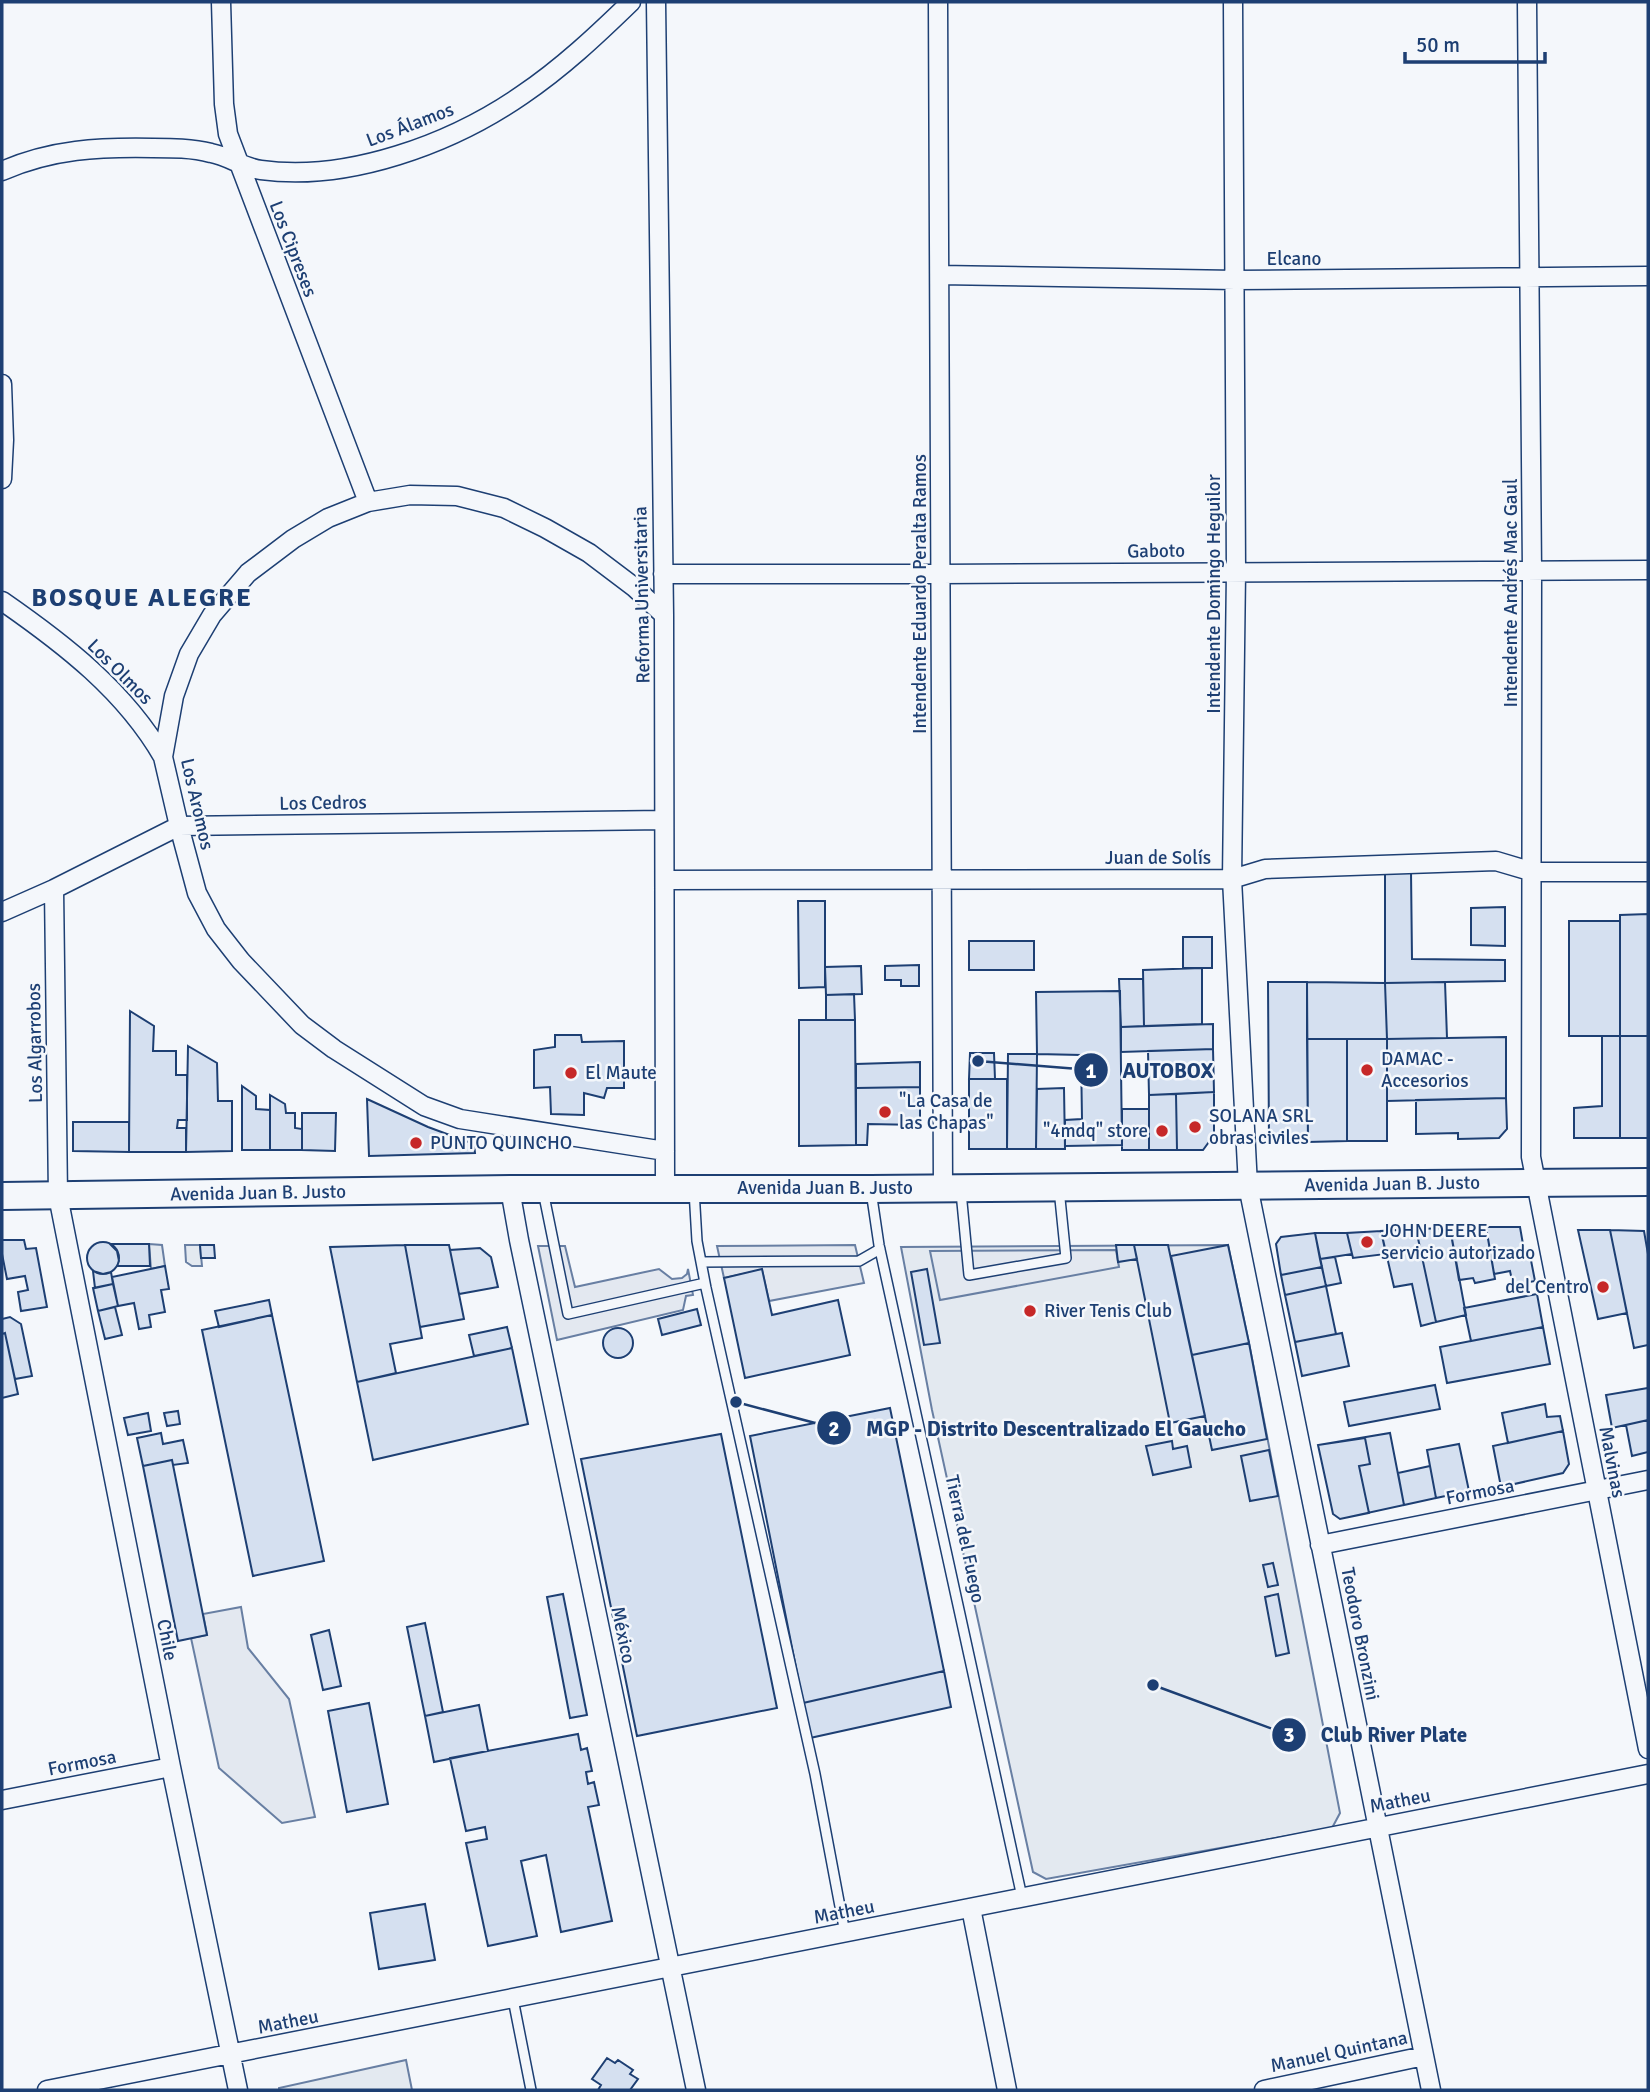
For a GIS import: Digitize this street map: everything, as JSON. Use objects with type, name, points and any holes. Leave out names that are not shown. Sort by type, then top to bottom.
[{"type":"main road","name":"Avenida Juan B. Justo","points":[[2,1196],[510,1189],[1059,1188],[1648,1182]]},
{"type":"street","name":"Los Cipreses","points":[[221,2],[224,104],[228,134],[368,502]]},
{"type":"street","name":"Los Álamos","points":[[2,170],[23,161],[67,150],[119,147],[212,153],[257,170],[281,172],[358,166],[399,155],[437,140],[522,96],[568,60],[631,2]]},
{"type":"street","name":"Reforma Universitaria","points":[[656,2],[664,615],[665,1188]]},
{"type":"street","name":"Intendente Eduardo Peralta Ramos","points":[[939,2],[942,878],[952,1187]]},
{"type":"street","name":"Intendente Domingo Heguilor","points":[[1233,2],[1236,572],[1232,879],[1248,1186]]},
{"type":"street","name":"Intendente Andrés Mac Gaul","points":[[1527,2],[1532,572],[1531,1157],[1536,1183]]},
{"type":"street","name":"Elcano","points":[[940,275],[1235,280],[1648,276]]},
{"type":"street","points":[[2,384],[2,480]]},
{"type":"street","name":"Los Aromos","points":[[664,615],[634,587],[589,553],[504,508],[457,496],[410,495],[368,502],[328,518],[293,539],[248,573],[212,615],[189,654],[174,696],[163,757],[178,826],[197,893],[216,929],[241,961],[302,1024],[334,1049],[424,1106],[460,1119],[665,1151]]},
{"type":"street","name":"Gaboto","points":[[663,574],[1648,570]]},
{"type":"street","name":"Los Olmos","points":[[2,601],[65,647],[97,675],[128,706],[163,757]]},
{"type":"street","name":"Los Cedros","points":[[2,912],[54,889],[178,826],[664,820]]},
{"type":"street","name":"Juan de Solís","points":[[664,880],[1232,879],[1265,869],[1496,861],[1533,872],[1648,872]]},
{"type":"street","name":"Los Algarrobos","points":[[54,889],[58,1196]]},
{"type":"street","name":"Malvinas","points":[[1536,1183],[1648,1749]]},
{"type":"street","name":"Teodoro Bronzini","points":[[1248,1186],[1431,2090]]},
{"type":"street","name":"México","points":[[510,1189],[696,2090]]},
{"type":"street","name":"Chile","points":[[58,1196],[238,2090]]},
{"type":"street","name":"Formosa","points":[[1320,1545],[1648,1480]]},
{"type":"street","name":"Formosa","points":[[2,1800],[171,1767]]},
{"type":"street","name":"Matheu","points":[[47,2090],[1648,1774]]},
{"type":"street","points":[[971,1908],[1007,2090]]},
{"type":"street","name":"Manuel Quintana","points":[[1264,2090],[1424,2056]]},
{"type":"lane","points":[[952,1187],[969,1275],[1066,1258],[1059,1188]]},
{"type":"lane","points":[[542,1189],[568,1314],[705,1283]]},
{"type":"lane","points":[[694,1189],[696,1241],[815,1774],[845,1933]]},
{"type":"lane","name":"Tierra del Fuego","points":[[870,1189],[880,1249],[1022,1898]]},
{"type":"lane","points":[[701,1262],[859,1261],[880,1249]]},
{"type":"lane","points":[[513,1999],[531,2090]]},
{"type":"shaded area","points":[[149,1244],[162,1245],[165,1266],[151,1269]]},
{"type":"shaded area","points":[[185,1245],[200,1245],[202,1266],[192,1266],[186,1262]]},
{"type":"shaded area","points":[[855,1245],[864,1283],[769,1301],[762,1270],[724,1278],[717,1246]]},
{"type":"shaded area","points":[[1228,1245],[1340,1813],[1332,1828],[1046,1879],[1033,1872],[932,1410],[901,1247]]},
{"type":"shaded area","points":[[538,1246],[565,1246],[575,1287],[659,1269],[672,1279],[682,1278],[688,1269],[693,1295],[686,1296],[683,1310],[557,1340]]},
{"type":"shaded area","points":[[1116,1250],[1119,1267],[940,1300],[930,1251]]},
{"type":"shaded area","points":[[241,1607],[248,1648],[289,1699],[315,1817],[282,1823],[219,1768],[191,1638],[207,1635],[203,1614]]},
{"type":"shaded area","points":[[406,2060],[412,2090],[279,2090],[279,2088]]},
{"type":"building","points":[[1411,871],[1412,959],[1505,960],[1505,981],[1385,983],[1385,872]]},
{"type":"building","points":[[798,901],[825,901],[825,987],[799,988]]},
{"type":"building","points":[[1505,907],[1505,946],[1471,945],[1471,908]]},
{"type":"building","points":[[1648,914],[1648,1036],[1620,1036],[1620,915]]},
{"type":"building","points":[[1569,921],[1620,921],[1620,1036],[1569,1036]]},
{"type":"building","points":[[1183,937],[1212,937],[1212,968],[1183,968]]},
{"type":"building","points":[[969,941],[1034,941],[1034,970],[969,970]]},
{"type":"building","points":[[919,965],[919,986],[901,986],[901,980],[885,980],[885,966]]},
{"type":"building","points":[[861,966],[862,994],[826,995],[825,967]]},
{"type":"building","points":[[1202,968],[1202,1024],[1144,1026],[1143,970]]},
{"type":"building","points":[[1119,979],[1143,979],[1144,1026],[1121,1027]]},
{"type":"building","points":[[1268,982],[1307,982],[1308,1142],[1269,1142]]},
{"type":"building","points":[[1307,982],[1385,983],[1387,1039],[1307,1039]]},
{"type":"building","points":[[1445,982],[1447,1038],[1387,1039],[1385,983]]},
{"type":"building","points":[[1120,991],[1122,1145],[1065,1146],[1065,1120],[1082,1119],[1081,1055],[1037,1054],[1036,992]]},
{"type":"building","points":[[854,994],[855,1020],[826,1020],[826,995]]},
{"type":"building","points":[[130,1011],[154,1026],[153,1051],[176,1051],[176,1075],[187,1075],[187,1120],[178,1120],[177,1128],[186,1128],[186,1152],[129,1152]]},
{"type":"building","points":[[799,1020],[855,1020],[856,1145],[799,1146]]},
{"type":"building","points":[[1213,1024],[1213,1049],[1121,1052],[1121,1027]]},
{"type":"building","points":[[555,1035],[581,1035],[582,1042],[624,1041],[624,1088],[607,1088],[604,1098],[584,1093],[584,1115],[551,1114],[550,1087],[534,1088],[534,1050],[555,1047]]},
{"type":"building","points":[[1602,1036],[1620,1036],[1620,1138],[1574,1138],[1574,1108],[1602,1106]]},
{"type":"building","points":[[1620,1036],[1648,1036],[1648,1138],[1620,1138]]},
{"type":"building","points":[[1506,1037],[1506,1098],[1387,1101],[1387,1039]]},
{"type":"building","points":[[1307,1039],[1347,1039],[1347,1141],[1308,1142]]},
{"type":"building","name":"DAMAC - Accesorios","points":[[1347,1039],[1387,1039],[1387,1141],[1347,1141]]},
{"type":"building","points":[[188,1046],[217,1063],[218,1101],[232,1101],[232,1151],[186,1152]]},
{"type":"building","points":[[1213,1049],[1214,1092],[1149,1095],[1148,1051]]},
{"type":"building","points":[[970,1053],[994,1053],[995,1079],[969,1079]]},
{"type":"building","points":[[1008,1054],[1037,1054],[1036,1149],[1007,1149]]},
{"type":"building","points":[[920,1062],[920,1087],[856,1088],[856,1064]]},
{"type":"building","points":[[969,1079],[1007,1079],[1007,1149],[969,1149]]},
{"type":"building","points":[[242,1086],[256,1096],[256,1109],[270,1110],[270,1150],[242,1150]]},
{"type":"building","points":[[920,1087],[920,1125],[868,1124],[867,1145],[856,1145],[856,1088]]},
{"type":"building","points":[[1064,1088],[1065,1149],[1036,1149],[1037,1089]]},
{"type":"building","points":[[1214,1092],[1214,1135],[1203,1150],[1177,1150],[1176,1094]]},
{"type":"building","points":[[1176,1094],[1177,1150],[1149,1150],[1149,1095]]},
{"type":"building","points":[[270,1095],[285,1104],[286,1113],[295,1113],[295,1128],[302,1129],[302,1150],[270,1150]]},
{"type":"building","points":[[1506,1098],[1507,1129],[1499,1138],[1458,1139],[1458,1133],[1416,1134],[1416,1100]]},
{"type":"building","points":[[367,1099],[428,1127],[474,1144],[475,1153],[369,1156]]},
{"type":"building","points":[[1122,1109],[1149,1109],[1149,1150],[1122,1150]]},
{"type":"building","points":[[302,1113],[336,1113],[335,1151],[302,1150]]},
{"type":"building","points":[[73,1122],[129,1122],[129,1152],[73,1151]]},
{"type":"building","points":[[1486,1227],[1495,1279],[1475,1283],[1473,1278],[1459,1280],[1450,1228]]},
{"type":"building","points":[[1486,1227],[1520,1227],[1524,1250],[1529,1250],[1535,1281],[1513,1285],[1510,1271],[1494,1274]]},
{"type":"building","points":[[1450,1228],[1466,1315],[1436,1322],[1416,1229]]},
{"type":"building","points":[[1416,1229],[1436,1322],[1421,1326],[1412,1284],[1394,1287],[1381,1231]]},
{"type":"building","points":[[1578,1230],[1610,1230],[1627,1313],[1598,1319]]},
{"type":"building","points":[[1610,1230],[1644,1231],[1648,1254],[1648,1345],[1634,1348]]},
{"type":"building","points":[[1381,1231],[1386,1254],[1353,1258],[1347,1233]]},
{"type":"building","points":[[1315,1233],[1322,1267],[1281,1275],[1276,1244],[1281,1237]]},
{"type":"building","points":[[1315,1233],[1347,1233],[1352,1254],[1320,1259]]},
{"type":"building","points":[[2,1240],[24,1240],[26,1249],[36,1248],[47,1307],[21,1311],[18,1292],[28,1290],[25,1276],[7,1279]]},
{"type":"building","points":[[103,1242],[114,1247],[119,1258],[114,1269],[103,1274],[92,1269],[87,1258],[92,1247]]},
{"type":"building","points":[[110,1244],[149,1244],[150,1266],[117,1266],[117,1251]]},
{"type":"building","points":[[200,1245],[214,1245],[215,1258],[201,1258]]},
{"type":"building","points":[[405,1245],[422,1338],[390,1344],[396,1373],[357,1382],[330,1247]]},
{"type":"building","points":[[405,1245],[449,1245],[464,1319],[420,1327]]},
{"type":"building","points":[[1116,1245],[1134,1245],[1137,1259],[1118,1262]]},
{"type":"building","points":[[1134,1245],[1168,1245],[1205,1416],[1170,1423]]},
{"type":"building","points":[[1228,1245],[1249,1343],[1192,1355],[1171,1256]]},
{"type":"building","points":[[480,1248],[491,1257],[498,1287],[459,1294],[450,1250]]},
{"type":"building","points":[[1335,1257],[1341,1283],[1326,1286],[1320,1259]]},
{"type":"building","points":[[165,1266],[169,1289],[161,1290],[165,1312],[149,1315],[151,1327],[139,1329],[134,1303],[118,1306],[112,1277]]},
{"type":"building","points":[[1322,1267],[1326,1286],[1285,1295],[1281,1275]]},
{"type":"building","points":[[762,1269],[772,1315],[838,1300],[850,1355],[745,1378],[724,1278]]},
{"type":"building","points":[[927,1269],[940,1343],[924,1345],[911,1272]]},
{"type":"building","points":[[93,1271],[103,1274],[111,1272],[113,1284],[95,1288]]},
{"type":"building","points":[[113,1284],[118,1306],[98,1311],[93,1288]]},
{"type":"building","points":[[1326,1286],[1336,1334],[1295,1342],[1285,1295]]},
{"type":"building","points":[[1537,1294],[1543,1327],[1471,1341],[1464,1308]]},
{"type":"building","points":[[269,1300],[272,1315],[219,1327],[215,1311]]},
{"type":"building","points":[[115,1307],[122,1335],[105,1339],[98,1311]]},
{"type":"building","points":[[697,1309],[701,1325],[662,1335],[658,1319]]},
{"type":"building","points":[[272,1315],[324,1561],[253,1576],[202,1330]]},
{"type":"building","points":[[10,1317],[21,1324],[32,1376],[15,1379],[5,1333],[2,1334],[2,1319]]},
{"type":"building","points":[[507,1327],[512,1348],[474,1356],[469,1335]]},
{"type":"building","points":[[1543,1327],[1550,1364],[1447,1383],[1440,1347]]},
{"type":"building","points":[[618,1328],[624,1329],[632,1337],[632,1349],[624,1357],[618,1358],[612,1357],[604,1349],[603,1343],[604,1337],[612,1329]]},
{"type":"building","points":[[5,1333],[18,1394],[2,1398],[2,1334]]},
{"type":"building","points":[[1342,1333],[1349,1366],[1302,1376],[1295,1342]]},
{"type":"building","points":[[1249,1343],[1267,1439],[1212,1450],[1192,1355]]},
{"type":"building","points":[[512,1348],[528,1424],[373,1460],[357,1382]]},
{"type":"building","points":[[1435,1385],[1440,1409],[1349,1426],[1344,1402]]},
{"type":"building","points":[[1648,1388],[1648,1420],[1612,1428],[1606,1395]]},
{"type":"building","points":[[1545,1404],[1547,1417],[1560,1416],[1563,1431],[1508,1443],[1502,1413]]},
{"type":"building","points":[[890,1408],[944,1671],[803,1703],[750,1436]]},
{"type":"building","points":[[178,1411],[180,1424],[167,1426],[164,1413]]},
{"type":"building","points":[[148,1413],[151,1431],[128,1435],[124,1418]]},
{"type":"building","points":[[1648,1420],[1648,1452],[1632,1456],[1626,1425]]},
{"type":"building","points":[[1563,1431],[1569,1464],[1563,1473],[1501,1487],[1493,1446]]},
{"type":"building","points":[[161,1433],[163,1444],[183,1440],[188,1463],[173,1465],[172,1460],[143,1466],[137,1438]]},
{"type":"building","points":[[1390,1433],[1404,1505],[1340,1519],[1333,1514],[1318,1445]]},
{"type":"building","points":[[721,1434],[777,1708],[637,1736],[581,1459]]},
{"type":"building","points":[[1365,1438],[1370,1464],[1359,1466],[1369,1513],[1340,1519],[1333,1514],[1318,1445]]},
{"type":"building","points":[[1172,1441],[1173,1449],[1187,1446],[1191,1467],[1153,1475],[1146,1446]]},
{"type":"building","points":[[1459,1444],[1469,1491],[1436,1498],[1427,1450]]},
{"type":"building","points":[[1269,1450],[1278,1496],[1250,1501],[1241,1456]]},
{"type":"building","points":[[172,1460],[207,1635],[178,1641],[143,1466]]},
{"type":"building","points":[[1430,1466],[1436,1498],[1404,1505],[1398,1473]]},
{"type":"building","points":[[1273,1563],[1278,1585],[1268,1587],[1263,1565]]},
{"type":"building","points":[[563,1594],[587,1715],[570,1718],[547,1597]]},
{"type":"building","points":[[1278,1594],[1289,1653],[1276,1656],[1265,1597]]},
{"type":"building","points":[[425,1623],[443,1712],[425,1716],[407,1627]]},
{"type":"building","points":[[329,1630],[341,1686],[323,1690],[311,1635]]},
{"type":"building","points":[[944,1671],[951,1707],[810,1738],[803,1703]]},
{"type":"building","points":[[369,1703],[388,1804],[347,1812],[328,1711]]},
{"type":"building","points":[[479,1705],[488,1751],[434,1762],[425,1716]]},
{"type":"building","points":[[578,1734],[581,1750],[587,1748],[592,1771],[586,1772],[588,1784],[594,1782],[599,1805],[588,1807],[612,1921],[561,1932],[546,1855],[521,1861],[537,1936],[488,1946],[466,1843],[487,1839],[485,1827],[466,1831],[450,1758]]},
{"type":"building","points":[[425,1904],[435,1960],[379,1969],[370,1913]]},
{"type":"building","points":[[607,2058],[615,2063],[618,2060],[633,2070],[630,2074],[638,2079],[630,2090],[598,2090],[601,2085],[592,2079]]},
{"type":"place","name":"AUTOBOX","points":[[978,1061]]},
{"type":"place","name":"DAMAC - Accesorios","points":[[1367,1070]]},
{"type":"place","name":"El Maute","points":[[571,1073]]},
{"type":"place","name":"\"La Casa de las Chapas\"","points":[[885,1112]]},
{"type":"place","name":"SOLANA SRL obras civiles","points":[[1195,1127]]},
{"type":"place","name":"\"4mdq\" store","points":[[1162,1131]]},
{"type":"place","name":"PUNTO QUINCHO","points":[[416,1143]]},
{"type":"place","name":"JOHN DEERE servicio autorizado","points":[[1367,1242]]},
{"type":"place","name":"del Centro","points":[[1603,1287]]},
{"type":"place","name":"River Tenis Club","points":[[1030,1311]]},
{"type":"place","name":"MGP - Distrito Descentralizado El Gaucho","points":[[736,1402]]},
{"type":"place","name":"Club River Plate","points":[[1153,1685]]},
{"type":"district","name":"BOSQUE ALEGRE","points":[[142,598]]}]
